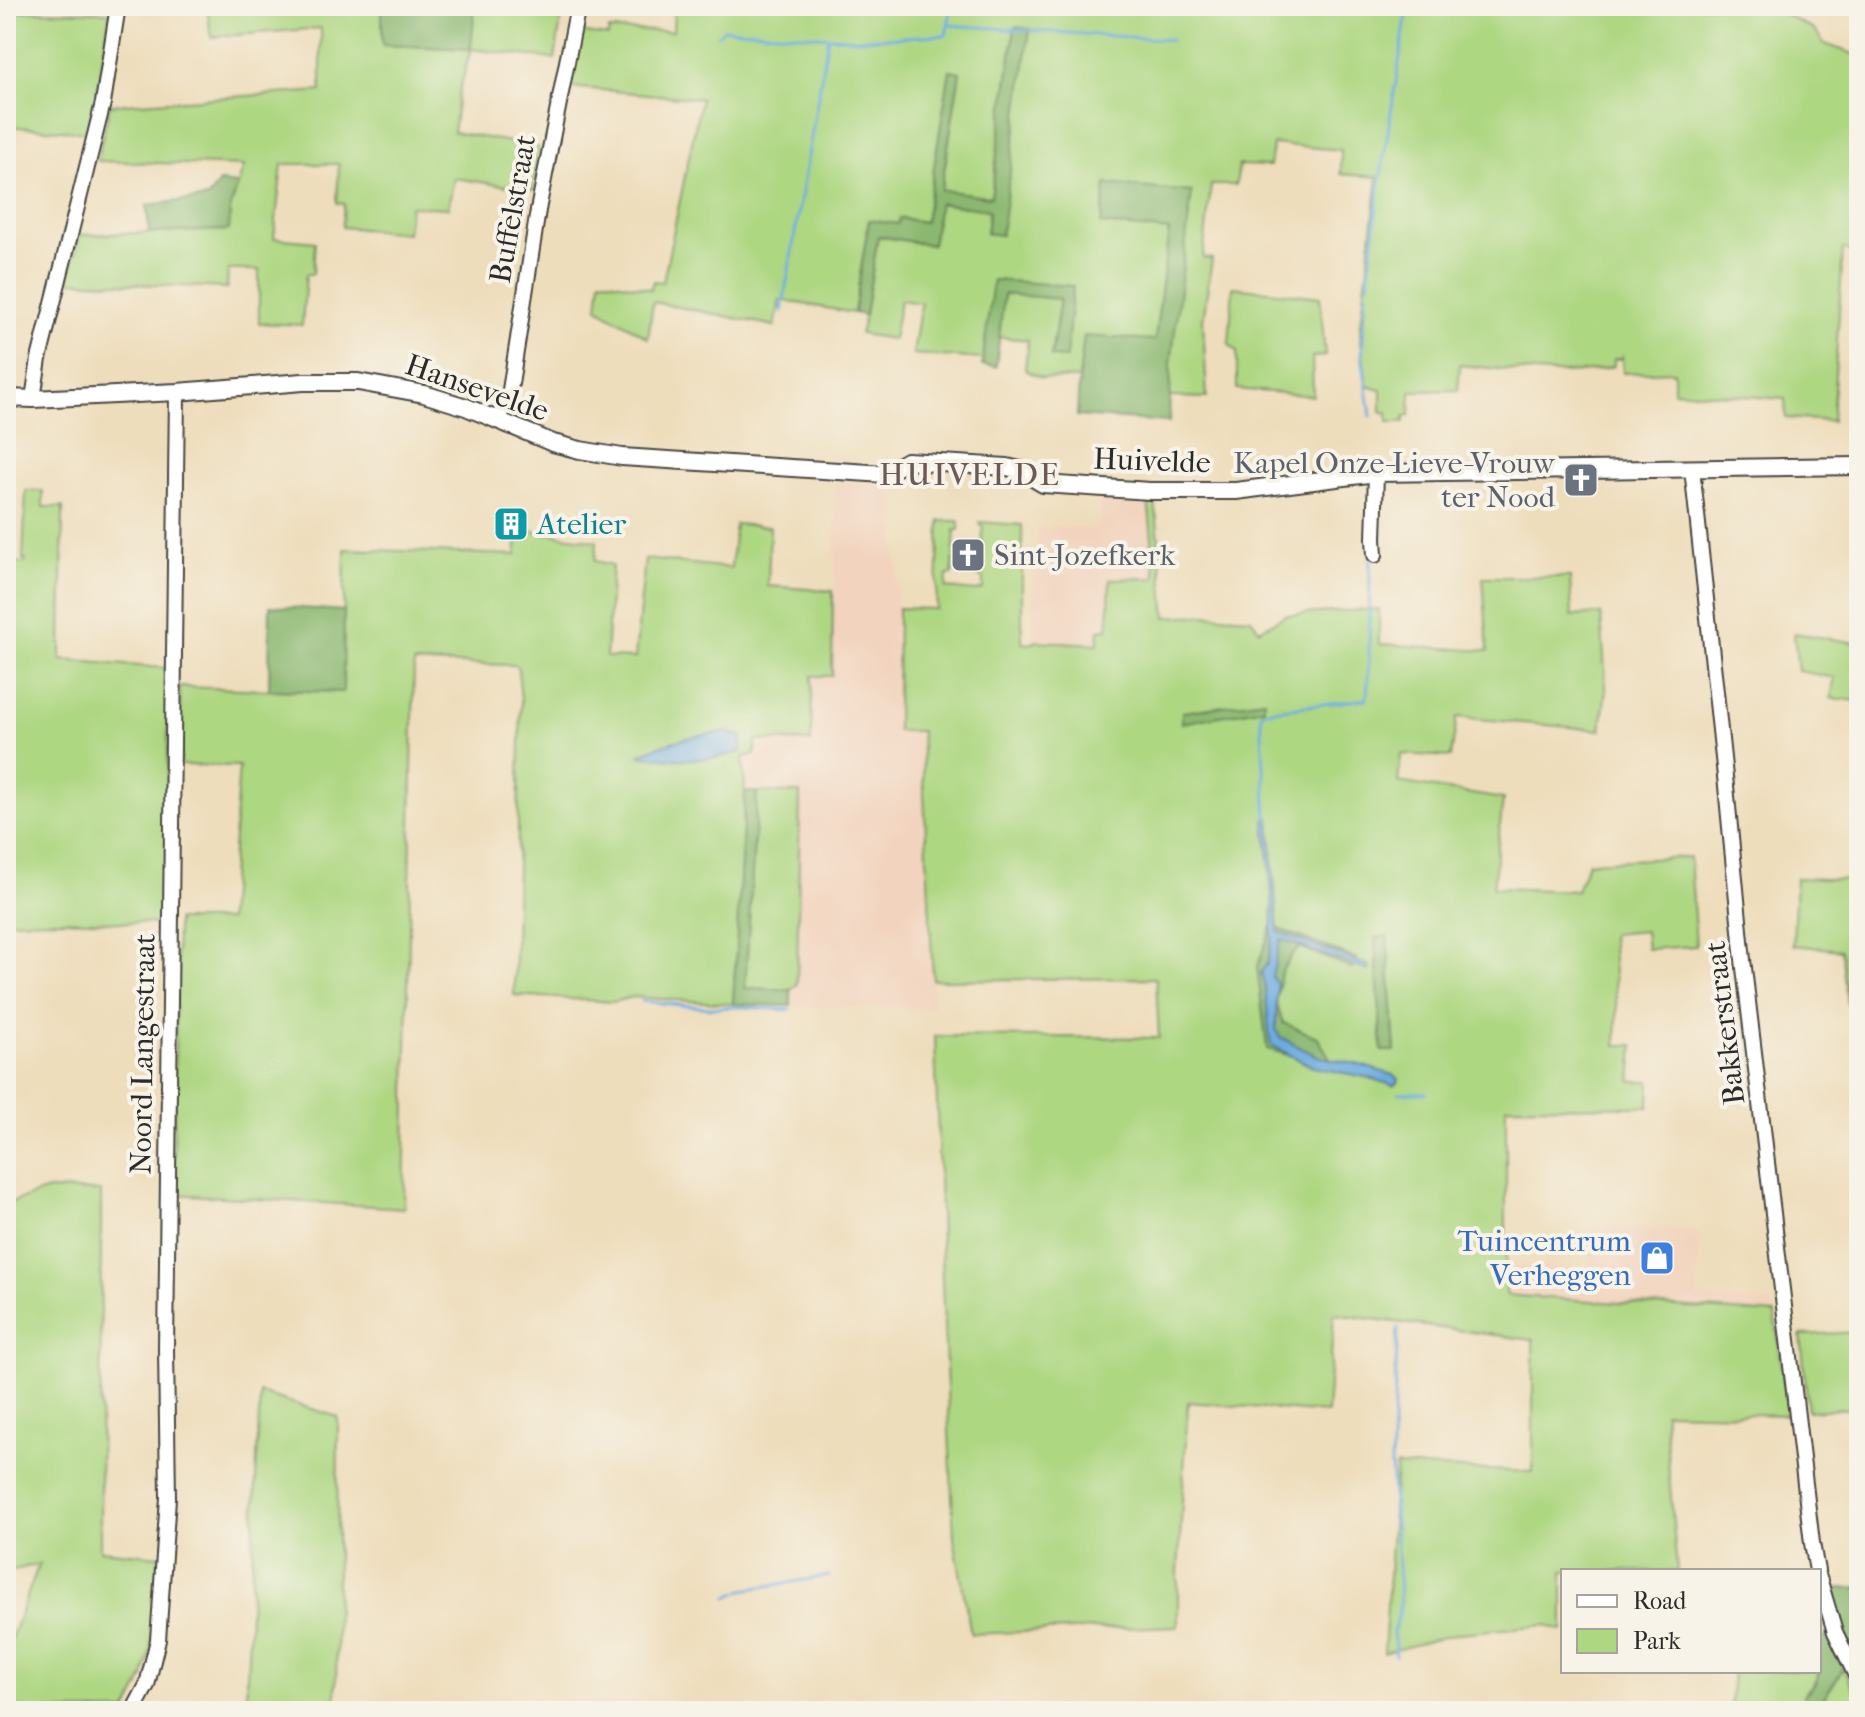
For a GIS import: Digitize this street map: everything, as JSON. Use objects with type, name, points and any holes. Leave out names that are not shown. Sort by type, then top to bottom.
[{"type":"street","points":[[33,399],[39,359],[103,103],[118,6]]},
{"type":"street","name":"Buffelstraat","points":[[498,420],[510,390],[538,210],[578,6]]},
{"type":"street","name":"Hansevelde","points":[[6,398],[177,392],[303,382],[358,382],[424,394],[466,407],[553,443],[608,455],[833,471]]},
{"type":"street","name":"Noord Langestraat","points":[[133,1711],[147,1685],[158,1640],[168,1498],[166,1349],[177,392]]},
{"type":"street","name":"Huivelde","points":[[833,471],[885,474],[907,461],[1007,467],[1020,470],[1043,484],[1150,491],[1236,491],[1376,473],[1859,466]]},
{"type":"street","name":"Bakkerstraat","points":[[1692,468],[1742,951],[1817,1569]]},
{"type":"street","points":[[1375,555],[1376,473]]},
{"type":"street","points":[[1821,1585],[1835,1632],[1859,1682]]},
{"type":"shaded area","points":[[836,481],[894,485],[898,608],[897,730],[921,730],[934,1009],[791,1006],[791,990],[797,984],[800,793],[745,792],[743,757],[755,755],[756,740],[811,742],[812,676],[832,675]]},
{"type":"shaded area","points":[[1100,498],[1148,499],[1156,579],[1098,644],[1037,641],[1031,644],[1037,526],[1099,528]]},
{"type":"shaded area","points":[[1592,1224],[1700,1231],[1697,1297],[1772,1303],[1775,1314],[1506,1295],[1506,1262],[1589,1269]]},
{"type":"green space","points":[[207,6],[382,6],[383,45],[470,49],[475,6],[563,6],[555,59],[471,49],[458,96],[453,132],[539,147],[533,190],[454,178],[448,208],[410,206],[407,233],[342,227],[344,204],[337,203],[339,164],[282,164],[274,238],[315,242],[313,274],[306,274],[302,325],[259,323],[259,270],[228,270],[227,288],[68,281],[80,235],[229,230],[230,209],[244,166],[97,161],[110,105],[321,91],[321,28],[211,37]]},
{"type":"green space","points":[[382,6],[475,6],[471,49],[382,45]]},
{"type":"green space","points":[[674,6],[1770,6],[1814,30],[1825,44],[1859,56],[1859,254],[1843,249],[1832,421],[1786,418],[1785,399],[1674,391],[1674,371],[1623,373],[1622,357],[1614,359],[1614,366],[1558,373],[1460,365],[1458,390],[1411,391],[1410,415],[1404,416],[1404,422],[1388,422],[1388,412],[1381,412],[1381,390],[1367,386],[1360,333],[1378,177],[1341,174],[1341,150],[1273,144],[1270,166],[1239,165],[1236,185],[1211,185],[1203,258],[1212,259],[1203,320],[1207,398],[1170,397],[1171,363],[1191,192],[1102,224],[1169,230],[1155,341],[1084,337],[1079,379],[1042,378],[1025,370],[1028,340],[999,337],[1003,294],[1060,299],[1051,357],[1073,287],[994,280],[983,359],[913,354],[921,303],[900,300],[893,339],[860,334],[878,236],[932,245],[939,203],[989,210],[986,233],[1001,235],[1015,27],[991,197],[941,190],[960,72],[950,70],[925,222],[900,218],[898,224],[869,220],[854,313],[780,300],[775,326],[653,302],[648,338],[598,308],[601,279],[651,289],[653,281],[663,282],[701,99],[569,87],[578,32],[608,36],[609,30],[673,31]]},
{"type":"green space","points":[[6,11],[110,12],[99,83],[87,132],[6,126]]},
{"type":"green space","points":[[1015,27],[1030,29],[1001,235],[986,233],[989,210],[939,203],[932,245],[878,236],[865,315],[854,313],[869,220],[898,224],[899,218],[925,222],[950,70],[960,72],[941,190],[991,197]]},
{"type":"green space","points":[[219,182],[238,184],[230,209],[229,230],[149,233],[147,205],[208,198]]},
{"type":"green space","points":[[1106,184],[1192,192],[1171,363],[1169,422],[1077,416],[1084,336],[1155,340],[1169,231],[1101,224]]},
{"type":"green space","points":[[993,280],[1073,286],[1066,358],[1051,357],[1060,299],[1004,294],[996,367],[982,365]]},
{"type":"green space","points":[[1233,287],[1320,297],[1325,356],[1312,357],[1313,396],[1237,389],[1237,351],[1229,344]]},
{"type":"green space","points":[[26,491],[43,491],[43,507],[63,507],[61,660],[165,668],[168,688],[167,924],[6,921],[6,562],[25,563]]},
{"type":"green space","points":[[1148,499],[1155,499],[1166,617],[1206,615],[1251,618],[1259,630],[1286,615],[1379,609],[1379,644],[1488,651],[1483,577],[1570,577],[1572,616],[1601,614],[1606,688],[1601,730],[1457,717],[1451,757],[1401,754],[1398,782],[1503,799],[1493,888],[1576,891],[1588,862],[1690,857],[1696,946],[1647,949],[1645,931],[1611,934],[1617,1013],[1616,1045],[1634,1045],[1631,1081],[1650,1081],[1649,1107],[1506,1106],[1506,1295],[1775,1314],[1788,1415],[1664,1412],[1677,1569],[1561,1569],[1561,1630],[1546,1625],[1459,1633],[1384,1653],[1396,1466],[1533,1472],[1533,1340],[1334,1314],[1327,1413],[1188,1402],[1178,1626],[971,1634],[954,1538],[935,1036],[1159,1038],[1156,978],[933,980],[921,731],[897,731],[898,608],[936,609],[940,521],[959,521],[959,530],[955,530],[952,575],[947,575],[946,588],[976,591],[983,589],[983,578],[979,577],[983,526],[980,522],[1022,525],[1022,643],[1098,644],[1099,630],[1108,629],[1110,579],[1156,578]],"holes":[[[1272,926],[1352,968],[1300,947],[1281,971],[1276,1003],[1283,1023],[1317,1037],[1267,1049]],[[1387,936],[1395,1051],[1382,1051],[1375,938]]]},
{"type":"green space","points":[[735,524],[770,527],[768,586],[833,591],[832,676],[812,676],[811,742],[756,740],[755,755],[743,757],[745,792],[733,1004],[633,997],[613,1002],[514,995],[521,700],[518,669],[515,665],[414,663],[404,1208],[173,1194],[177,920],[228,920],[239,766],[181,765],[180,687],[342,692],[345,549],[516,555],[519,529],[597,541],[595,561],[612,565],[606,657],[635,658],[645,559],[731,568]]},
{"type":"green space","points":[[270,606],[344,611],[343,692],[269,690]]},
{"type":"green space","points":[[1794,633],[1857,643],[1859,639],[1859,701],[1831,698],[1835,678],[1798,671]]},
{"type":"green space","points":[[1264,700],[1264,708],[1182,723],[1182,712]]},
{"type":"green space","points":[[745,792],[757,792],[745,988],[791,990],[791,1006],[733,1004]]},
{"type":"green space","points":[[757,792],[800,793],[797,984],[791,990],[745,988]]},
{"type":"green space","points":[[1796,878],[1859,880],[1859,1005],[1847,1003],[1841,950],[1793,945]]},
{"type":"green space","points":[[1272,926],[1357,959],[1352,969],[1300,947],[1281,972],[1276,1003],[1283,1023],[1317,1037],[1333,1063],[1319,1064],[1267,1049],[1257,967]]},
{"type":"green space","points":[[1387,936],[1395,1051],[1382,1051],[1375,938]]},
{"type":"green space","points":[[48,1190],[101,1191],[100,1550],[159,1556],[151,1648],[144,1677],[127,1711],[6,1711],[6,1652],[39,1564],[6,1572],[6,1204]]},
{"type":"green space","points":[[1859,1332],[1859,1408],[1808,1411],[1801,1335]]},
{"type":"green space","points":[[260,1393],[338,1417],[336,1711],[296,1711],[246,1701]]},
{"type":"green space","points":[[1859,1587],[1859,1665],[1829,1589]]},
{"type":"green space","points":[[1828,1637],[1843,1669],[1824,1698],[1815,1706],[1806,1705],[1804,1695],[1821,1673],[1821,1638]]},
{"type":"green space","points":[[1843,1669],[1859,1697],[1859,1711],[1730,1711],[1733,1673],[1818,1673],[1806,1691],[1824,1698]]},
{"type":"water","points":[[727,732],[742,737],[741,752],[690,760],[639,755],[682,739]]},
{"type":"water","points":[[1270,818],[1278,932],[1369,966],[1369,971],[1281,939],[1272,977],[1277,983],[1276,1030],[1280,1037],[1317,1056],[1393,1075],[1399,1079],[1394,1086],[1313,1067],[1271,1045],[1261,973],[1268,958],[1273,924],[1265,820]]},
{"type":"waterway","points":[[718,35],[724,29],[859,39],[946,35],[952,6]]},
{"type":"waterway","points":[[1368,284],[1379,188],[1408,6]]},
{"type":"waterway","points":[[948,25],[1171,40]]},
{"type":"waterway","points":[[782,311],[828,37]]},
{"type":"waterway","points":[[1366,293],[1362,355],[1371,416]]},
{"type":"waterway","points":[[1267,819],[1261,715],[1264,711],[1367,699],[1370,559]]},
{"type":"waterway","points":[[641,1001],[710,1008],[790,1010]]},
{"type":"waterway","points":[[1399,1093],[1426,1093]]},
{"type":"waterway","points":[[1396,1655],[1393,1632],[1399,1614],[1400,1594],[1391,1464],[1398,1328]]},
{"type":"waterway","points":[[728,1597],[743,1590],[829,1576]]},
{"type":"place","name":"Kapel Onze-Lieve-Vrouw ter Nood","points":[[1581,480]]},
{"type":"place","name":"Atelier","points":[[511,524]]},
{"type":"place","name":"Sint-Jozefkerk","points":[[968,555]]},
{"type":"place","name":"Tuincentrum Verheggen","points":[[1657,1258]]},
{"type":"district","name":"HUIVELDE","points":[[970,474]]}]
